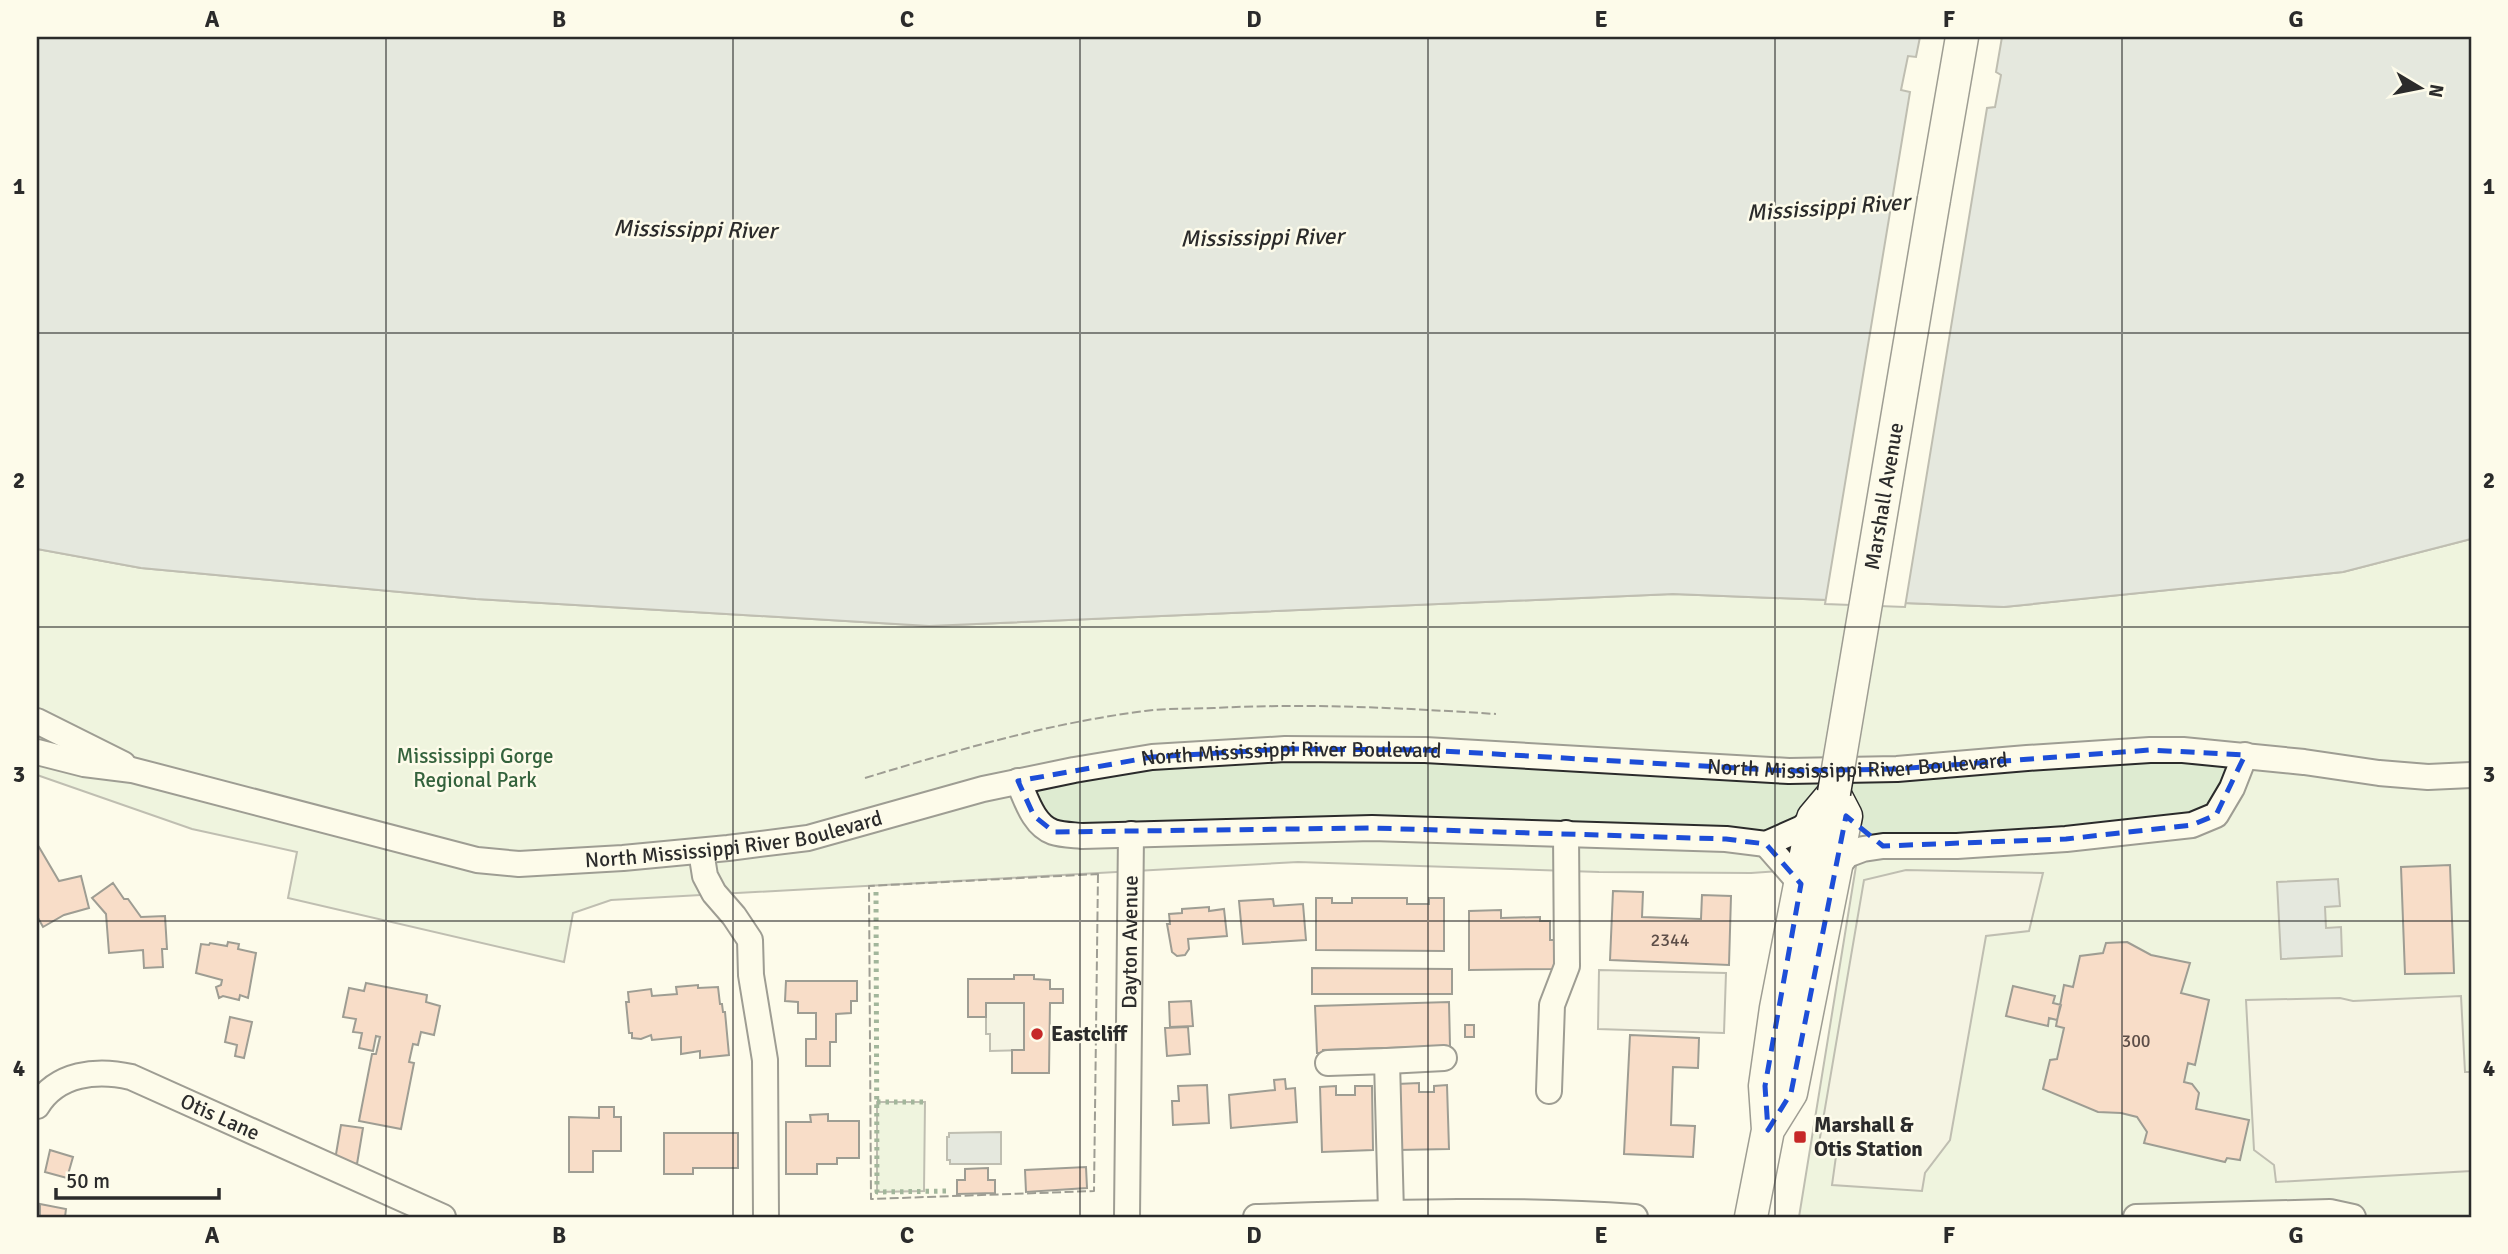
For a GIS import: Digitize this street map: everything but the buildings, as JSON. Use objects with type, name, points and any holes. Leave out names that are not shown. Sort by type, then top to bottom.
[{"type":"main road","name":"Marshall Avenue","points":[[1768,1130],[1791,1093],[1833,872],[1840,804],[1934,199],[1962,37]]},
{"type":"main road","name":"Marshall Avenue","points":[[1751,1217],[1768,1130],[1765,1086],[1776,1008],[1813,818],[1840,804]]},
{"type":"street","name":"North Mississippi River Boulevard","points":[[37,721],[103,752],[132,770]]},
{"type":"street","name":"North Mississippi River Boulevard","points":[[37,752],[84,764],[132,770],[477,860],[519,864],[701,851],[808,838],[1018,780],[1152,757],[1285,749],[1425,750],[1789,771],[1897,769],[2150,750],[2245,755],[2379,774],[2428,777],[2471,775]]},
{"type":"street","points":[[1833,872],[1847,855],[1883,846],[1956,846],[2039,841],[2192,825],[2216,815],[2232,788],[2245,755]]},
{"type":"street","points":[[1018,780],[1034,816],[1043,827],[1054,832],[1082,835],[1372,828],[1726,839],[1766,844],[1802,828],[1813,818]]},
{"type":"street","points":[[1840,804],[1883,846]]},
{"type":"street","points":[[1549,1091],[1552,1005],[1567,966],[1566,833]]},
{"type":"street","name":"Dayton Avenue","points":[[1127,1217],[1131,834]]},
{"type":"street","points":[[1766,844],[1801,884]]},
{"type":"street","points":[[701,851],[705,876],[714,893],[750,940],[751,975],[765,1060],[765,1217]]},
{"type":"street","points":[[1328,1063],[1444,1058]]},
{"type":"street","points":[[1387,1061],[1391,1213]]},
{"type":"street","name":"Otis Lane","points":[[37,1106],[52,1088],[88,1073],[110,1072],[131,1077],[443,1217]]},
{"type":"street","points":[[2137,1217],[2330,1212],[2353,1217]]},
{"type":"street","points":[[1256,1217],[1391,1213],[1588,1214],[1635,1217]]},
{"type":"highlighted area","points":[[1285,749],[1425,750],[1789,771],[1897,769],[2150,750],[2245,755],[2216,815],[2192,825],[2066,839],[1883,846],[1846,816],[1791,1093],[1768,1130],[1765,1086],[1801,884],[1766,844],[1726,839],[1372,828],[1054,832],[1034,816],[1018,781],[1152,757]]},
{"type":"green space","name":"Mississippi Gorge Regional Park","points":[[2471,539],[2471,1217],[1799,1217],[1856,866],[1751,873],[1599,872],[1298,862],[611,900],[573,913],[564,962],[288,898],[297,852],[192,829],[37,775],[37,549],[141,568],[476,599],[929,626],[1673,594],[2004,607],[2343,572]]},
{"type":"green space","points":[[877,1102],[925,1102],[924,1191],[877,1192]]},
{"type":"shaded area","points":[[1906,870],[2043,873],[2029,931],[1986,936],[1950,1140],[1925,1173],[1922,1191],[1832,1185],[1837,1149],[1817,1155],[1864,880]]},
{"type":"shaded area","points":[[1599,970],[1726,973],[1724,1033],[1598,1029]]},
{"type":"shaded area","points":[[2461,996],[2465,1072],[2471,1072],[2471,1171],[2276,1182],[2274,1165],[2254,1150],[2246,1000],[2340,998],[2353,1001]]},
{"type":"shaded area","points":[[986,1003],[1024,1003],[1024,1050],[990,1051],[990,1034],[986,1034]]},
{"type":"water","name":"Mississippi River","points":[[37,37],[2471,37],[2471,539],[2343,572],[2004,607],[1673,594],[929,626],[476,599],[141,568],[37,549]]},
{"type":"water","points":[[2338,879],[2340,906],[2325,907],[2326,928],[2341,927],[2342,956],[2281,959],[2277,882]]},
{"type":"water","points":[[1001,1132],[1001,1164],[950,1164],[950,1160],[947,1160],[949,1133]]},
{"type":"pier","points":[[1920,37],[2002,37],[1996,72],[2001,75],[1995,107],[1987,108],[1905,607],[1825,604],[1910,92],[1901,90],[1908,56],[1916,57]]},
{"type":"hedge","points":[[876,892],[877,1192],[951,1191]]},
{"type":"hedge","points":[[877,1102],[925,1102]]},
{"type":"fence","points":[[865,778],[1039,730],[1154,710],[1320,706],[1496,714]]},
{"type":"fence","points":[[1098,874],[1094,1191],[871,1199],[869,886],[1098,874]]},
{"type":"place","name":"Eastcliff","points":[[1037,1034]]},
{"type":"place","name":"Marshall & Otis Station","points":[[1800,1137]]}]
